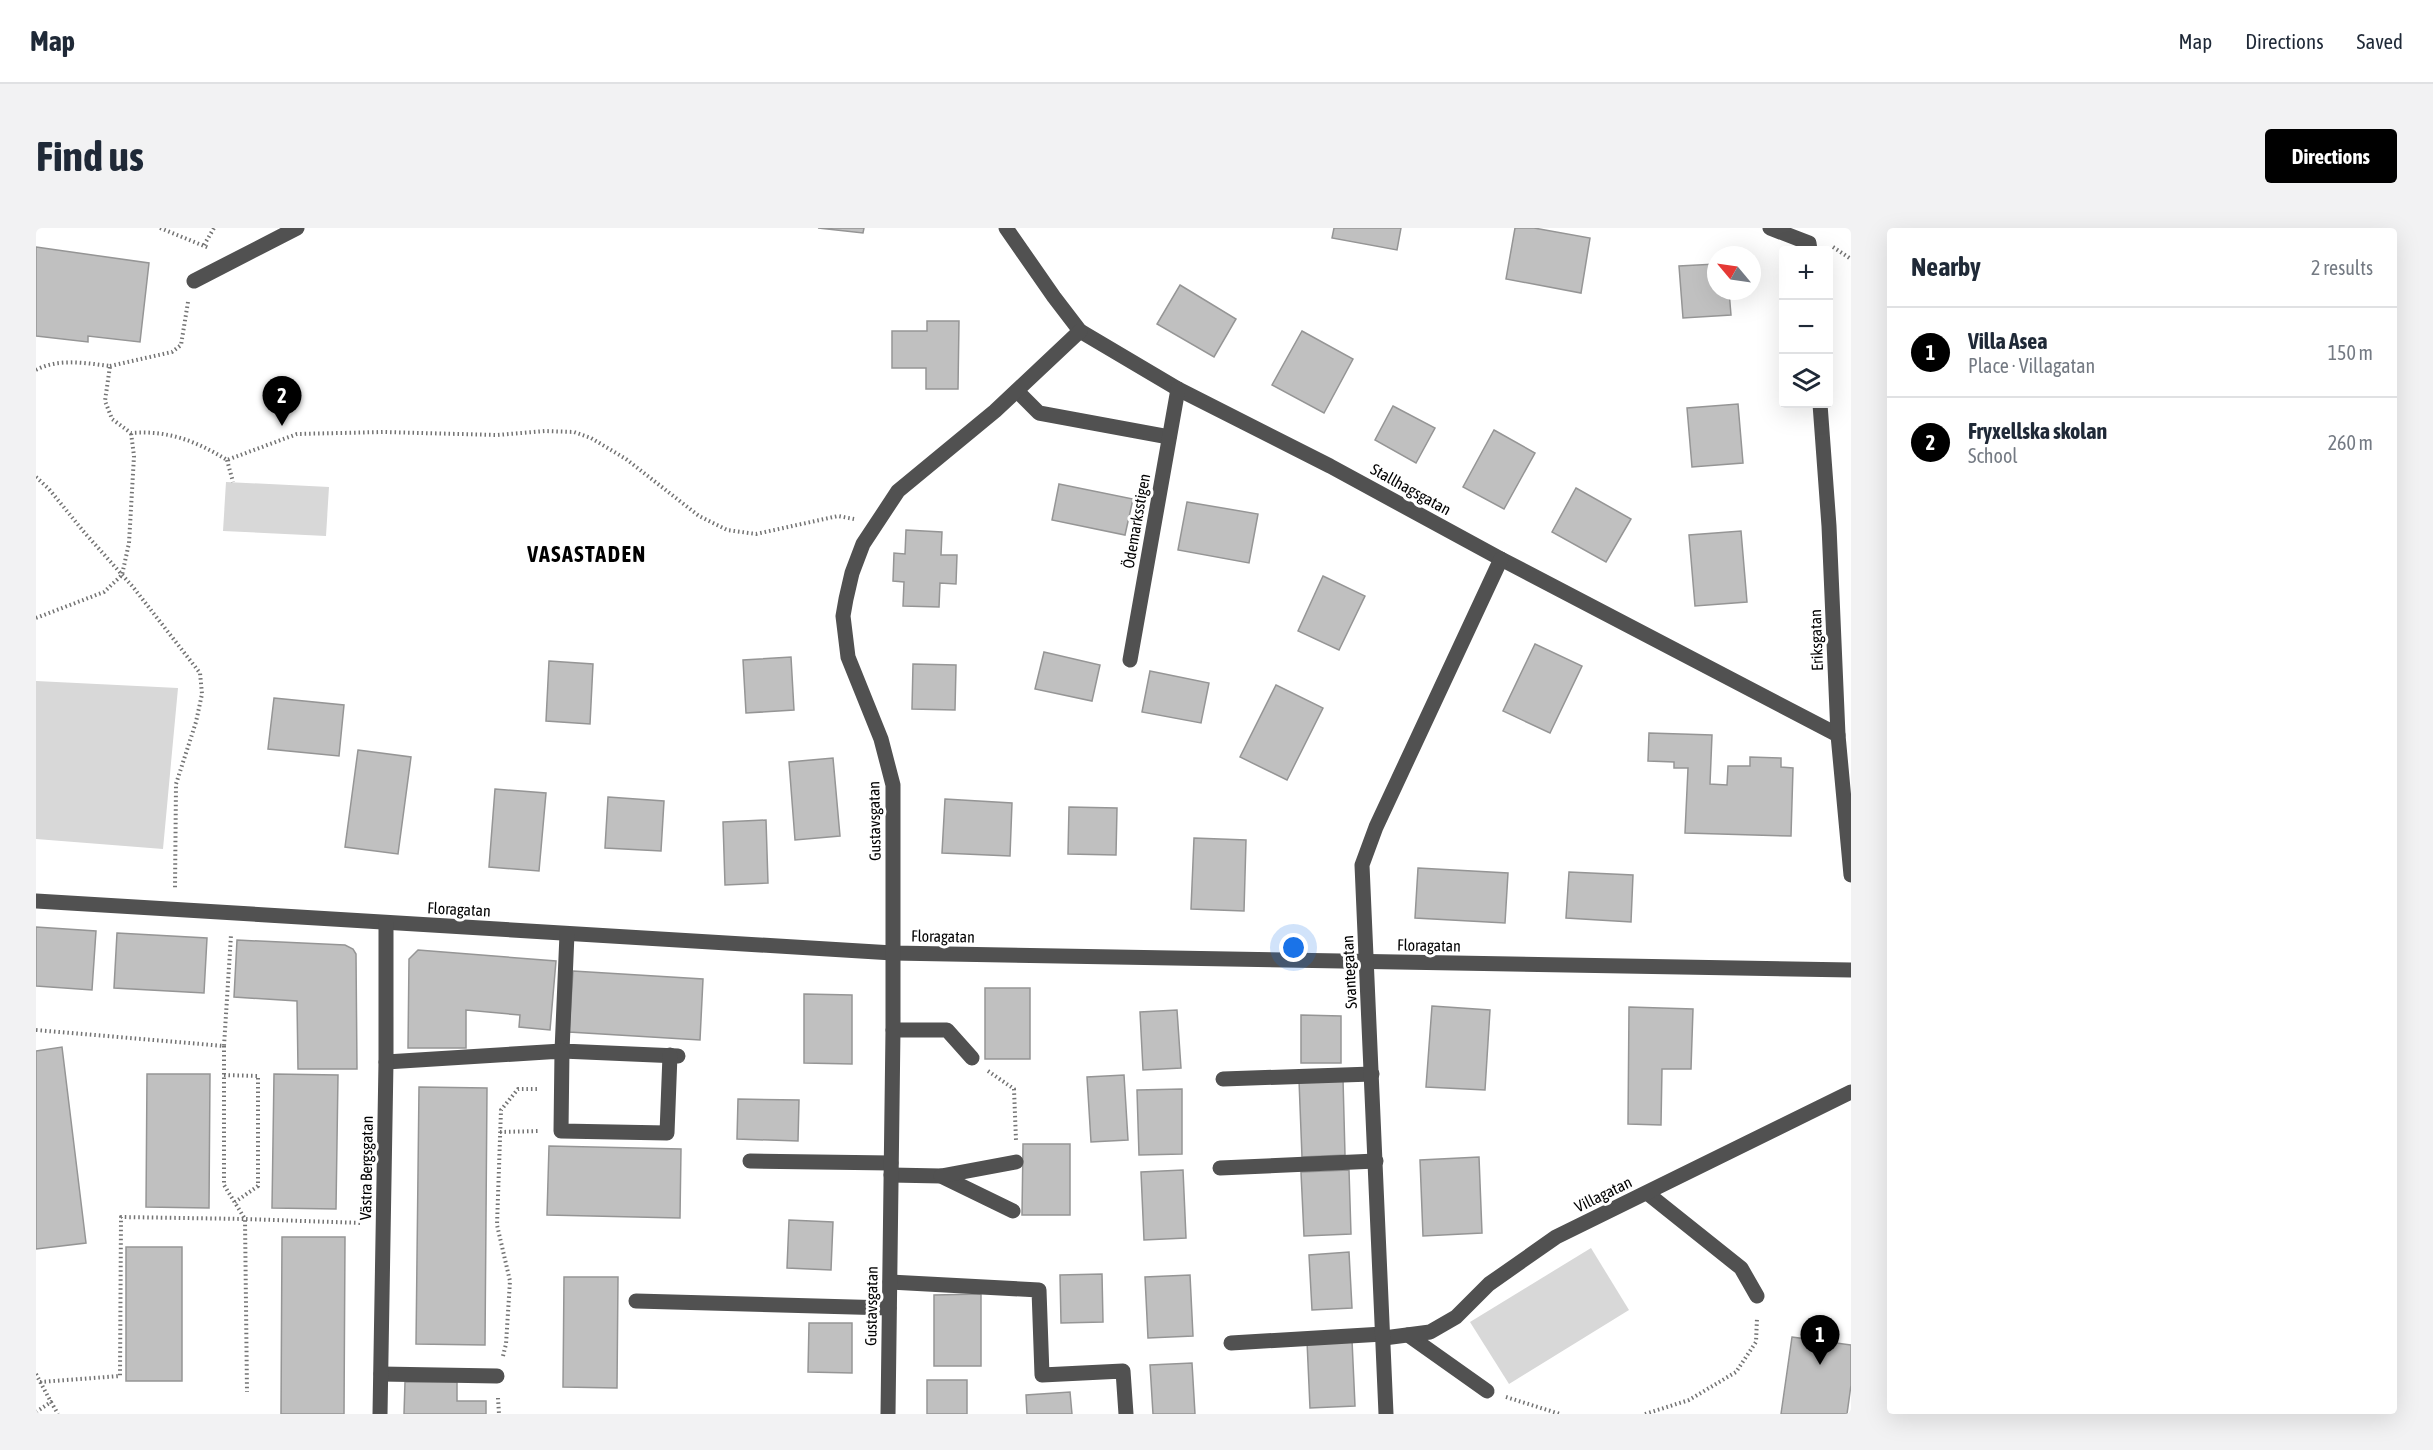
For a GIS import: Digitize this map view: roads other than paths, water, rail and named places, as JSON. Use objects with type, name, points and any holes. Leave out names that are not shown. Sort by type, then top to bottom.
[{"type":"street","points":[[194,281],[297,228]]},
{"type":"street","name":"Stallhagsgatan","points":[[1006,228],[1080,331],[1178,389],[1330,466],[1501,559],[1838,735]]},
{"type":"street","points":[[1774,228],[1808,246]]},
{"type":"street","name":"Gustavsgatan","points":[[888,1414],[893,1030],[892,785],[881,739],[848,657],[843,615],[852,573],[863,544],[898,491],[1017,391],[1080,331]]},
{"type":"street","name":"Ödemarksstigen","points":[[1130,660],[1178,389]]},
{"type":"street","points":[[1017,391],[1039,413],[1169,437]]},
{"type":"street","name":"Eriksgatan","points":[[1820,408],[1829,526],[1838,735],[1851,875]]},
{"type":"street","name":"Svantegatan","points":[[1386,1414],[1362,865],[1376,827],[1501,559]]},
{"type":"street","name":"Floragatan","points":[[36,901],[893,953],[1851,970]]},
{"type":"street","name":"Västra Bergsgatan","points":[[380,1414],[386,923]]},
{"type":"street","points":[[386,1062],[562,1051],[675,1055],[667,1133],[561,1131],[562,1051],[567,934]]},
{"type":"street","points":[[893,1030],[947,1030],[972,1059]]},
{"type":"street","points":[[1223,1079],[1372,1074]]},
{"type":"street","name":"Villagatan","points":[[1231,1343],[1430,1332],[1456,1317],[1489,1284],[1556,1237],[1851,1092]]},
{"type":"street","points":[[750,1161],[891,1169],[941,1176],[1013,1210]]},
{"type":"street","points":[[1220,1168],[1376,1161]]},
{"type":"street","points":[[941,1176],[1016,1162]]},
{"type":"street","points":[[1647,1192],[1741,1268],[1757,1296]]},
{"type":"street","points":[[890,1282],[1039,1290],[1042,1375],[1123,1371],[1126,1414]]},
{"type":"street","points":[[636,1301],[889,1308]]},
{"type":"street","points":[[1408,1335],[1487,1391]]},
{"type":"street","points":[[381,1374],[497,1376]]},
{"type":"place","name":"Fryxellska skolan","points":[[282,426]]},
{"type":"place","name":"Villa Asea","points":[[1820,1365]]},
{"type":"district","name":"VASASTADEN","points":[[587,554]]}]
